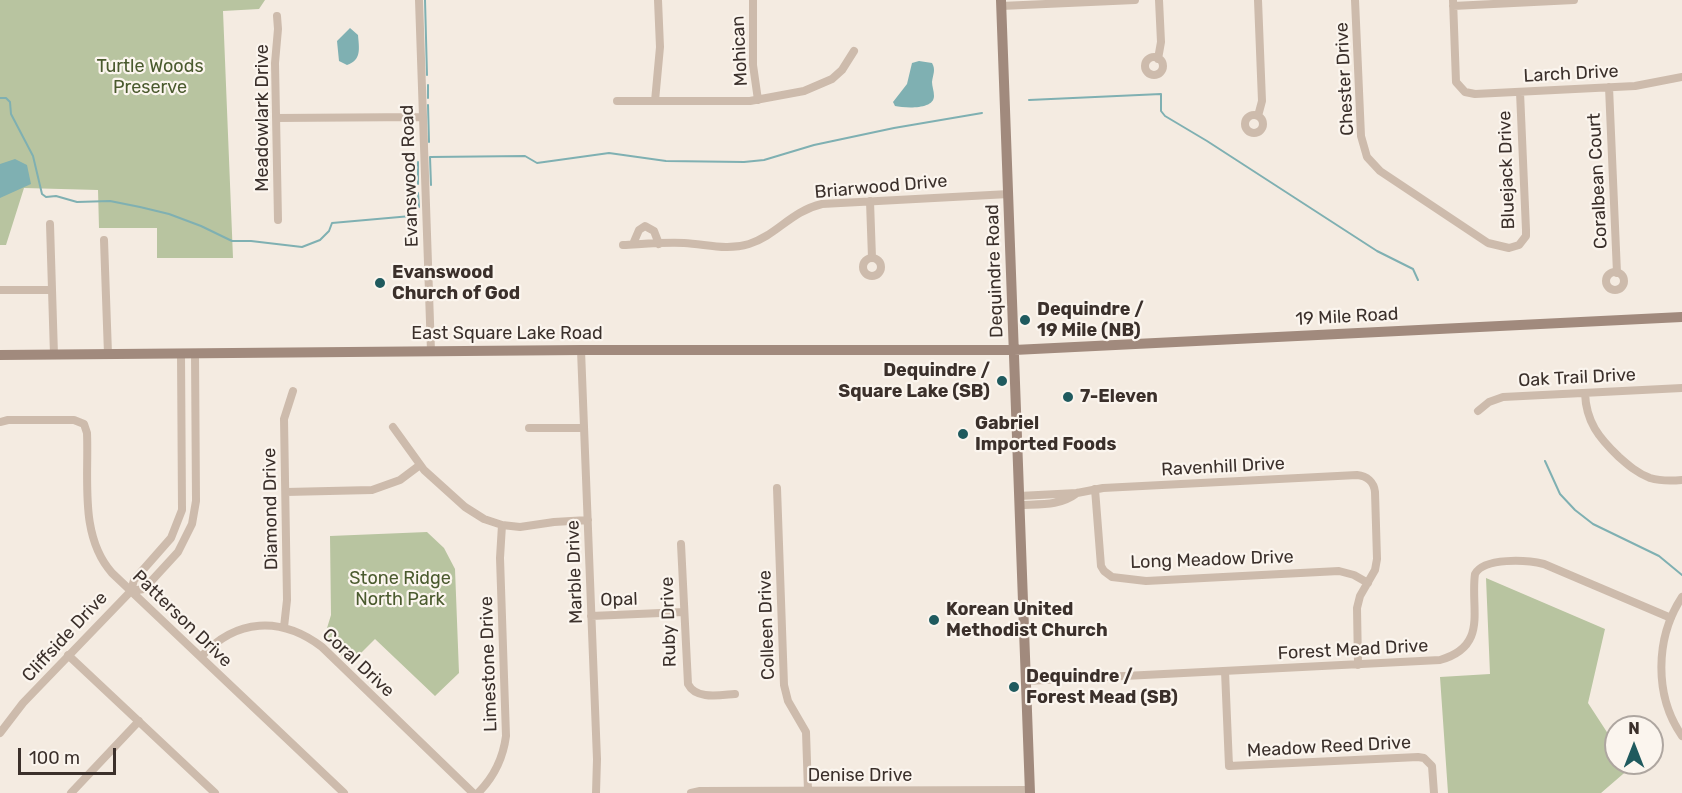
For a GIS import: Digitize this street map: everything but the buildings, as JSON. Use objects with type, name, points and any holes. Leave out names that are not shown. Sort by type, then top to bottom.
[{"type":"main road","name":"Dequindre Road","points":[[1001,3],[1030,791]]},
{"type":"main road","name":"19 Mile Road","points":[[1014,350],[1682,317]]},
{"type":"main road","name":"East Square Lake Road","points":[[0,355],[581,350],[1014,350]]},
{"type":"street","name":"Evanswood Road","points":[[418,0],[430,351]]},
{"type":"street","points":[[655,101],[660,47],[658,0]]},
{"type":"street","name":"Mohican","points":[[753,0],[753,65],[758,100]]},
{"type":"street","points":[[1001,3],[1135,0]]},
{"type":"street","points":[[1158,58],[1161,42],[1160,0]]},
{"type":"street","points":[[1258,0],[1262,100],[1258,116]]},
{"type":"street","name":"Chester Drive","points":[[1355,0],[1361,136],[1367,157],[1380,171],[1488,243],[1509,248],[1519,245]]},
{"type":"street","points":[[1453,3],[1574,0]]},
{"type":"street","name":"Larch Drive","points":[[1453,3],[1456,77],[1461,89],[1475,94],[1642,86],[1682,77]]},
{"type":"street","name":"Meadowlark Drive","points":[[277,16],[275,63],[278,220]]},
{"type":"street","points":[[617,101],[741,101],[804,91],[825,84],[842,70],[854,51]]},
{"type":"street","name":"Coralbean Court","points":[[1609,87],[1617,273]]},
{"type":"street","name":"Bluejack Drive","points":[[1519,245],[1526,236],[1520,92]]},
{"type":"street","points":[[276,118],[423,117]]},
{"type":"street","name":"Briarwood Drive","points":[[623,245],[689,243],[719,248],[738,247],[757,241],[795,214],[812,207],[833,203],[1008,194]]},
{"type":"street","points":[[870,201],[872,258]]},
{"type":"street","points":[[50,224],[54,355]]},
{"type":"street","points":[[633,244],[639,230],[645,226],[654,231],[659,244]]},
{"type":"street","points":[[104,240],[108,354]]},
{"type":"street","points":[[0,290],[52,290]]},
{"type":"street","name":"Marble Drive","points":[[581,350],[597,768],[596,793]]},
{"type":"street","name":"Cliffside Drive","points":[[131,591],[144,589],[165,568],[183,545],[192,524],[196,501],[195,353]]},
{"type":"street","name":"Cliffside Drive","points":[[0,734],[14,713],[131,591],[134,580],[171,538],[179,520],[183,498],[181,354]]},
{"type":"street","name":"Oak Trail Drive","points":[[1478,411],[1489,402],[1503,397],[1682,388]]},
{"type":"street","name":"Diamond Drive","points":[[284,627],[287,600],[284,419],[292,390]]},
{"type":"street","points":[[1586,393],[1588,417],[1595,431],[1628,465],[1641,474],[1657,480],[1682,480]]},
{"type":"street","name":"Patterson Drive","points":[[0,422],[74,420],[85,425],[91,536],[100,558],[131,591],[344,793]]},
{"type":"street","points":[[393,427],[420,465],[473,513],[484,519],[502,525],[525,527],[588,520]]},
{"type":"street","points":[[529,428],[584,428]]},
{"type":"street","points":[[182,443],[195,443]]},
{"type":"street","points":[[285,492],[377,488],[400,480],[420,465]]},
{"type":"street","name":"Ravenhill Drive","points":[[1020,500],[1059,503],[1067,501],[1077,493],[1095,489],[1357,475],[1370,480],[1375,492],[1377,554],[1374,570],[1368,583]]},
{"type":"street","name":"Colleen Drive","points":[[777,488],[784,685],[788,701],[806,732],[808,791]]},
{"type":"street","name":"Long Meadow Drive","points":[[1095,489],[1101,566],[1112,577],[1146,581],[1338,571],[1354,575],[1368,583]]},
{"type":"street","points":[[179,520],[192,524]]},
{"type":"street","name":"Limestone Drive","points":[[476,793],[497,769],[504,752],[506,736],[500,552],[502,525]]},
{"type":"street","name":"Ruby Drive","points":[[681,544],[687,678],[690,689],[700,694],[735,694]]},
{"type":"street","name":"Forest Mead Drive","points":[[1026,681],[1431,661],[1448,657],[1460,650],[1475,625],[1475,574],[1482,566],[1494,563],[1525,561],[1544,564],[1671,618]]},
{"type":"street","points":[[1358,665],[1357,608],[1368,583]]},
{"type":"street","points":[[1682,597],[1671,618],[1663,646],[1662,678],[1670,713],[1682,736]]},
{"type":"street","name":"Opal","points":[[591,616],[684,612]]},
{"type":"street","name":"Coral Drive","points":[[201,657],[216,642],[239,630],[264,625],[284,627],[306,636],[322,647],[476,793]]},
{"type":"street","points":[[68,655],[214,793]]},
{"type":"street","name":"Meadow Reed Drive","points":[[1225,671],[1229,766],[1418,757],[1429,761],[1433,771],[1434,793]]},
{"type":"street","points":[[71,793],[80,789],[139,721]]},
{"type":"street","name":"Denise Drive","points":[[691,793],[700,791],[1030,791]]},
{"type":"green space","name":"Turtle Woods Preserve","points":[[0,0],[265,0],[259,9],[223,11],[233,258],[157,258],[157,228],[99,228],[98,190],[24,188],[6,245],[0,245]]},
{"type":"green space","name":"Stone Ridge North Park","points":[[427,532],[444,548],[455,569],[459,673],[435,696],[375,639],[350,664],[324,638],[331,615],[330,536]]},
{"type":"green space","points":[[1486,578],[1605,629],[1588,703],[1604,728],[1604,775],[1622,775],[1601,793],[1448,793],[1440,677],[1490,674]]},
{"type":"water","points":[[350,28],[358,35],[359,49],[355,60],[347,65],[339,61],[337,41]]},
{"type":"water","points":[[919,61],[933,65],[933,101],[918,107],[895,106],[893,102],[907,84],[912,63]]},
{"type":"water","points":[[15,159],[27,165],[31,184],[0,198],[0,164]]},
{"type":"waterway","points":[[425,0],[427,75]]},
{"type":"waterway","points":[[428,85],[428,98]]},
{"type":"waterway","points":[[1029,100],[1161,94],[1161,111],[1165,116],[1377,251],[1413,269],[1418,280]]},
{"type":"waterway","points":[[0,98],[6,98],[10,102],[11,114],[33,156],[42,194],[46,197],[56,196],[77,202],[110,201],[169,214],[232,241],[302,247],[320,240],[329,231],[332,223],[411,216]]},
{"type":"waterway","points":[[428,105],[429,142]]},
{"type":"waterway","points":[[431,185],[430,157],[525,156],[537,163],[609,153],[666,161],[744,162],[764,160],[814,145],[894,128],[982,113]]},
{"type":"waterway","points":[[418,162],[418,184]]},
{"type":"waterway","points":[[418,193],[419,207]]},
{"type":"waterway","points":[[1545,461],[1560,494],[1575,510],[1593,524],[1659,556],[1682,575]]},
{"type":"place","name":"Evanswood Church of God","points":[[380,283]]},
{"type":"place","name":"Dequindre / 19 Mile (NB)","points":[[1025,320]]},
{"type":"place","name":"Dequindre / Square Lake (SB)","points":[[1002,381]]},
{"type":"place","name":"7-Eleven","points":[[1068,397]]},
{"type":"place","name":"Gabriel Imported Foods","points":[[963,434]]},
{"type":"place","name":"Korean United Methodist Church","points":[[934,620]]},
{"type":"place","name":"Dequindre / Forest Mead (SB)","points":[[1014,687]]}]
